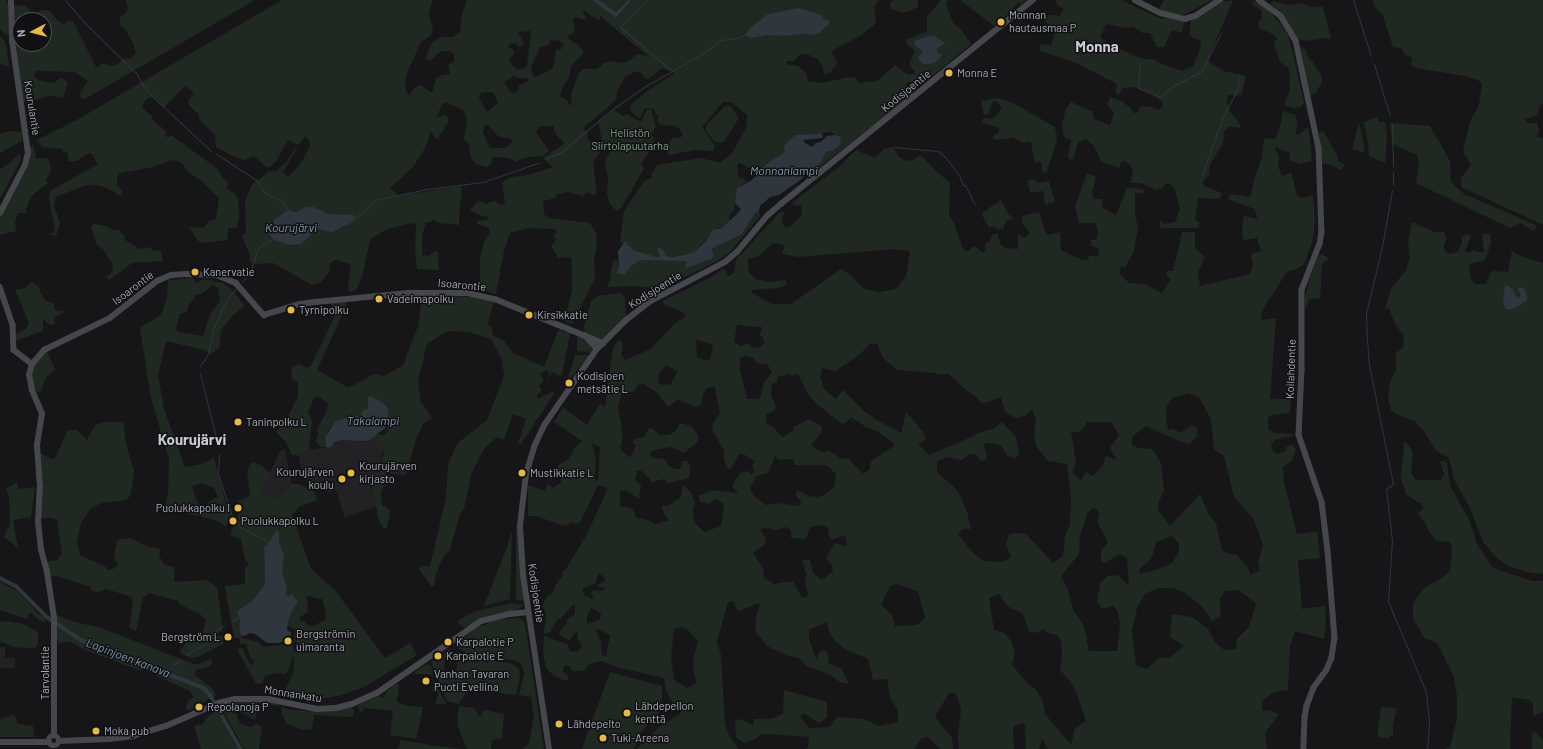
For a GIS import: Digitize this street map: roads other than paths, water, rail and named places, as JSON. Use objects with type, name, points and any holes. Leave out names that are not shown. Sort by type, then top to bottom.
[{"type":"street","name":"Kourulantie","points":[[0,213],[25,165],[28,154],[12,41],[11,0]]},
{"type":"street","name":"Kodisjoentie","points":[[549,749],[523,575],[520,533],[521,506],[526,474],[542,429],[597,349],[625,321],[651,301],[725,262],[737,252],[767,216],[781,204],[1033,0]]},
{"type":"street","points":[[1135,0],[1161,13],[1185,19],[1195,16],[1220,0]]},
{"type":"street","name":"Koilahdentie","points":[[1259,0],[1281,16],[1296,42],[1319,148],[1322,232],[1320,244],[1302,290],[1302,370],[1299,435],[1322,502],[1328,551],[1335,638],[1332,658],[1327,670],[1314,688],[1307,706],[1305,717],[1304,749]]},
{"type":"street","name":"Isoarontie","points":[[32,364],[39,354],[49,346],[104,322],[157,281],[177,274],[214,275],[222,277],[242,288],[264,315],[301,304],[316,302],[408,293],[462,293],[495,299],[603,343]]},
{"type":"street","points":[[0,287],[13,325],[14,350],[32,364]]},
{"type":"street","name":"Isoarontie","points":[[583,334],[597,349]]},
{"type":"street","name":"Tarvolantie","points":[[32,364],[29,375],[30,381],[42,414],[37,444],[40,488],[38,522],[41,550],[47,572],[54,621],[54,736]]},
{"type":"street","name":"Monnankatu","points":[[59,741],[110,739],[133,736],[166,726],[219,703],[235,699],[251,698],[308,708],[327,709],[355,703],[377,693],[481,621],[510,614],[528,612]]},
{"type":"street","points":[[0,742],[49,742],[52,746],[55,746],[59,741],[57,737],[54,736],[50,738],[49,742]]},
{"type":"water","points":[[592,0],[599,0],[616,12],[628,0],[631,0],[616,18]]},
{"type":"water","points":[[799,8],[822,15],[824,19],[830,20],[829,24],[819,33],[812,35],[768,35],[751,38],[745,35],[751,27],[768,14]]},
{"type":"water","points":[[928,36],[934,36],[945,43],[938,48],[937,52],[942,55],[940,58],[934,63],[923,64],[917,58],[923,52],[914,44],[915,41]]},
{"type":"water","name":"Monnanlampi","points":[[821,133],[823,136],[822,138],[803,140],[812,147],[816,143],[821,142],[827,136],[835,135],[840,137],[841,142],[838,147],[832,151],[826,152],[822,161],[799,181],[779,195],[770,197],[760,206],[759,211],[755,213],[742,234],[711,249],[714,254],[711,259],[687,268],[685,267],[687,262],[684,261],[641,260],[631,266],[624,275],[617,273],[619,268],[618,251],[626,240],[628,245],[635,251],[657,257],[660,256],[657,249],[659,248],[662,249],[666,256],[673,257],[695,251],[706,241],[713,230],[722,228],[741,209],[735,203],[737,188],[752,180],[766,164],[785,152],[784,146],[795,135]]},
{"type":"water","name":"Kourujärvi","points":[[306,207],[314,207],[328,214],[353,215],[356,218],[351,223],[332,232],[318,229],[301,244],[289,245],[273,239],[269,234],[274,220],[288,210],[296,212]]},
{"type":"water","points":[[1505,285],[1513,289],[1515,295],[1519,298],[1521,296],[1517,287],[1524,288],[1527,297],[1526,301],[1513,309],[1506,309],[1503,302]]},
{"type":"water","name":"Takalampi","points":[[370,396],[383,403],[388,408],[385,429],[367,441],[341,440],[335,442],[331,447],[326,447],[325,437],[335,422],[351,416],[360,416],[363,410],[368,409],[368,398]]},
{"type":"water","points":[[276,531],[279,531],[279,543],[284,554],[282,572],[287,588],[286,595],[289,596],[292,594],[298,602],[291,613],[288,623],[287,630],[291,632],[291,635],[286,640],[279,643],[267,643],[255,634],[250,633],[242,636],[239,629],[240,621],[237,611],[252,601],[265,584],[264,547],[268,544]]},
{"type":"waterway","points":[[65,0],[88,26],[136,73],[143,85],[154,98],[211,151]]},
{"type":"waterway","points":[[646,0],[620,27],[672,71]]},
{"type":"waterway","points":[[1353,0],[1371,56]]},
{"type":"waterway","points":[[1140,63],[1138,88],[1160,97],[1171,87],[1201,72],[1221,33]]},
{"type":"waterway","points":[[545,159],[560,153],[610,111],[644,87],[702,54],[721,40],[737,38],[745,35]]},
{"type":"waterway","points":[[1374,64],[1390,116]]},
{"type":"waterway","points":[[1202,175],[1222,119],[1238,87],[1239,77]]},
{"type":"waterway","points":[[1392,124],[1393,166]]},
{"type":"waterway","points":[[893,147],[938,151],[946,158],[959,175],[975,205]]},
{"type":"waterway","points":[[215,153],[256,180],[265,193],[282,201],[288,210]]},
{"type":"waterway","points":[[356,218],[375,200],[427,189],[483,182],[540,162]]},
{"type":"waterway","points":[[1393,172],[1393,184]]},
{"type":"waterway","points":[[1392,190],[1382,247],[1366,313],[1367,338],[1369,365],[1393,484],[1386,489],[1392,541],[1388,601],[1426,692],[1429,723],[1427,749]]},
{"type":"waterway","points":[[242,282],[251,270],[257,250],[263,244],[273,239]]},
{"type":"waterway","points":[[200,366],[208,354],[213,330],[223,307],[228,297],[237,288]]},
{"type":"waterway","points":[[200,373],[218,446]]},
{"type":"waterway","points":[[219,454],[218,474],[232,516]]},
{"type":"waterway","points":[[236,523],[242,528],[269,542]]},
{"type":"waterway","name":"Lapinjoen kanava","points":[[0,578],[16,586],[47,617],[81,640],[204,688],[211,696],[241,749]]},
{"type":"waterway","points":[[232,621],[238,617]]},
{"type":"waterway","points":[[186,655],[206,643],[220,627],[225,625]]},
{"type":"waterway","points":[[173,665],[181,659]]},
{"type":"waterway","name":"Lapinjoen kanava","points":[[168,673],[171,668]]},
{"type":"place","name":"Monnan hautausmaa P","points":[[1001,22]]},
{"type":"place","name":"Monna E","points":[[949,73]]},
{"type":"place","name":"Kanervatie","points":[[195,272]]},
{"type":"place","name":"Vadelmapolku","points":[[379,299]]},
{"type":"place","name":"Tyrnipolku","points":[[291,310]]},
{"type":"place","name":"Kirsikkatie","points":[[529,315]]},
{"type":"place","name":"Kodisjoen metsätie L","points":[[569,383]]},
{"type":"place","name":"Taninpolku L","points":[[238,422]]},
{"type":"place","name":"Kourujärven kirjasto","points":[[351,473]]},
{"type":"place","name":"Mustikkatie L","points":[[522,473]]},
{"type":"place","name":"Kourujärven koulu","points":[[342,479]]},
{"type":"place","name":"Puolukkapolku I","points":[[238,508]]},
{"type":"place","name":"Puolukkapolku L","points":[[233,521]]},
{"type":"place","name":"Bergström L","points":[[228,637]]},
{"type":"place","name":"Bergströmin uimaranta","points":[[288,641]]},
{"type":"place","name":"Karpalotie P","points":[[448,642]]},
{"type":"place","name":"Karpalotie E","points":[[438,656]]},
{"type":"place","name":"Vanhan Tavaran Puoti Eveliina","points":[[426,681]]},
{"type":"place","name":"Repolanoja P","points":[[199,707]]},
{"type":"place","name":"Lähdepellon kenttä","points":[[627,713]]},
{"type":"place","name":"Lähdepelto","points":[[559,724]]},
{"type":"place","name":"Moka pub","points":[[96,731]]},
{"type":"place","name":"Tuki-Areena","points":[[603,738]]},
{"type":"district","name":"Monna","points":[[1097,47]]},
{"type":"district","name":"Kourujärvi","points":[[192,440]]},
{"type":"park label","name":"Helistön Siirtolapuutarha","points":[[630,140]]}]
